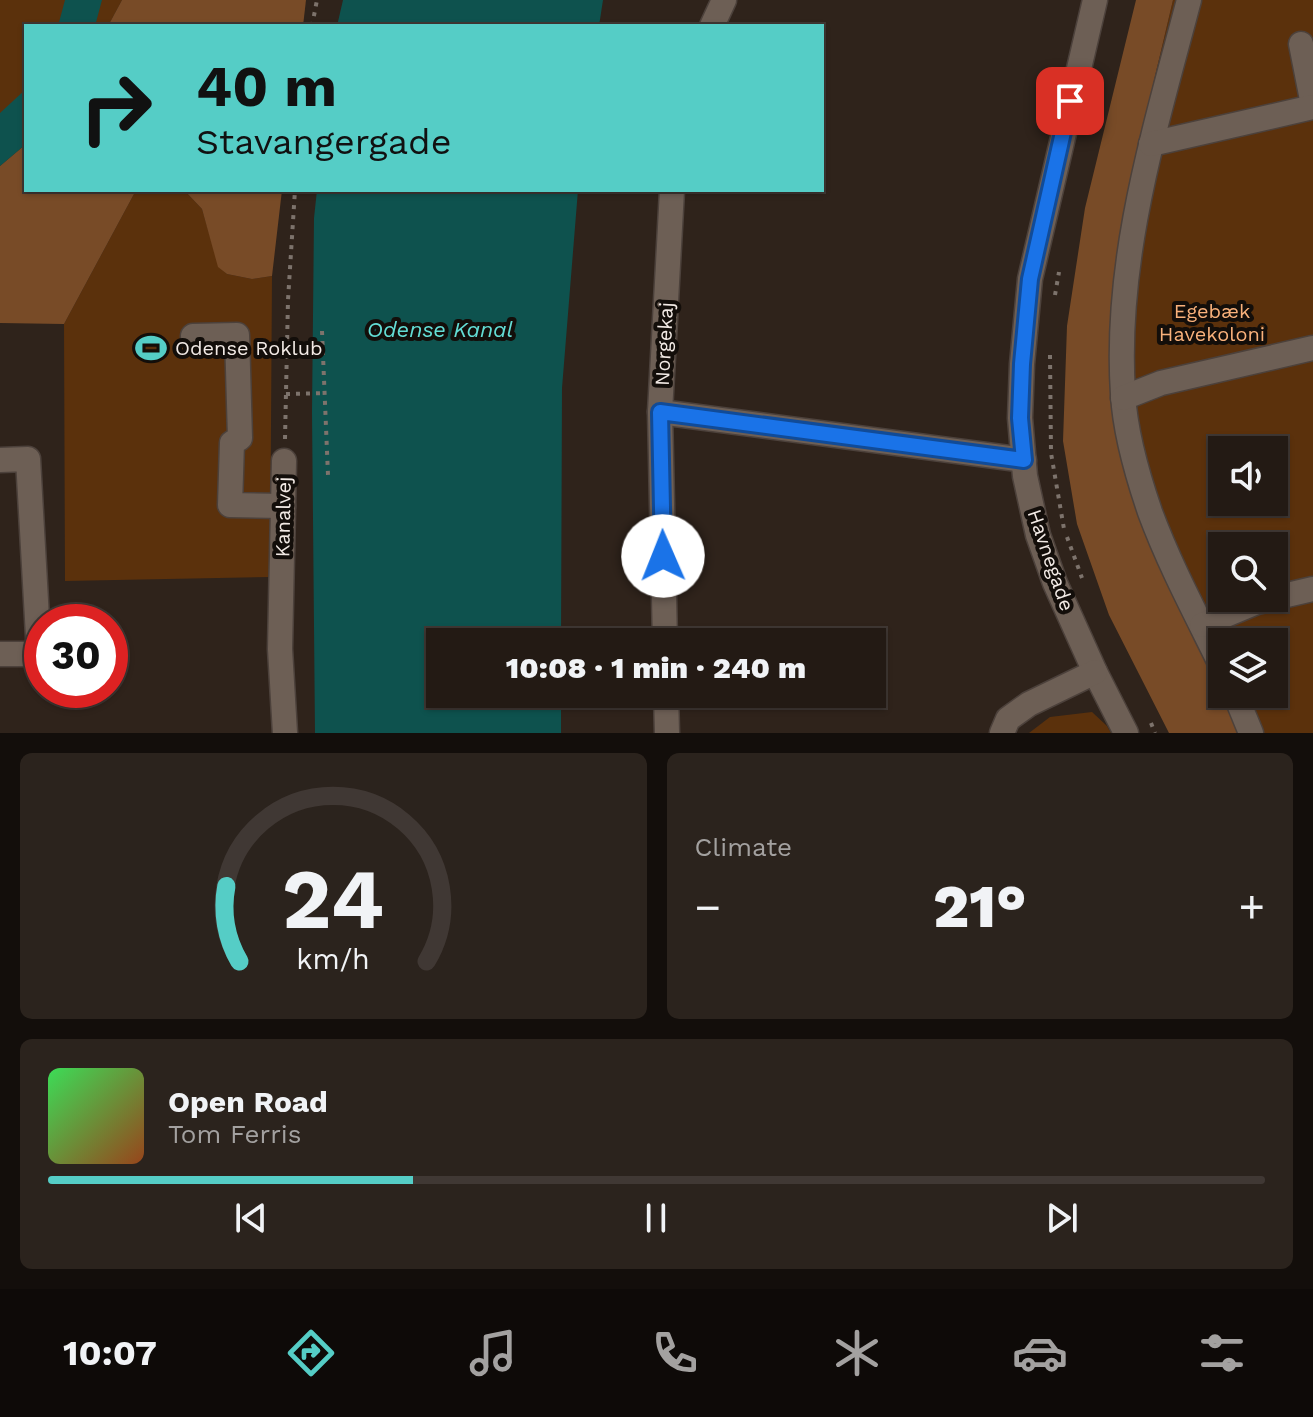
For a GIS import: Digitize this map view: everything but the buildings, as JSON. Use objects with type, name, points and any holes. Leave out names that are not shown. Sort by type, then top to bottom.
[{"type":"street","points":[[713,24],[724,0]]},
{"type":"street","name":"Havnegade","points":[[1095,0],[1030,279],[1020,404],[1025,476],[1042,547],[1095,672],[1126,733]]},
{"type":"street","points":[[1189,0],[1136,214],[1126,274],[1121,340],[1123,398],[1132,449],[1150,511],[1172,566],[1208,638]]},
{"type":"street","points":[[1151,144],[1313,106],[1301,44]]},
{"type":"street","name":"Norgekaj","points":[[665,628],[660,412],[672,192]]},
{"type":"street","points":[[193,336],[237,335],[240,438],[232,443],[230,505],[283,506]]},
{"type":"street","points":[[1123,398],[1161,383],[1313,348]]},
{"type":"street","points":[[660,412],[1024,460]]},
{"type":"street","points":[[0,460],[28,459],[39,654],[0,654]]},
{"type":"street","name":"Kanalvej","points":[[284,461],[280,649],[285,733]]},
{"type":"street","points":[[1202,625],[1257,602],[1313,589]]},
{"type":"street","points":[[1002,733],[1008,719],[1029,704],[1095,672]]},
{"type":"street","points":[[666,708],[667,733]]},
{"type":"street","points":[[1241,708],[1251,733]]},
{"type":"path","points":[[312,24],[317,0]]},
{"type":"path","name":"Kanalvej","points":[[284,461],[288,300],[295,192]]},
{"type":"path","points":[[1055,299],[1060,268]]},
{"type":"path","points":[[322,331],[328,475]]},
{"type":"path","points":[[1050,343],[1051,453],[1064,527],[1084,583]]},
{"type":"path","points":[[286,394],[325,393]]},
{"type":"path","points":[[1149,721],[1155,733]]},
{"type":"green space","points":[[0,0],[122,0],[109,24],[24,24],[24,146],[0,166]]},
{"type":"green space","name":"Egebæk Havekoloni","points":[[1173,0],[1313,0],[1313,733],[1238,733],[1228,708],[1288,708],[1288,628],[1208,628],[1208,661],[1115,402],[1109,346],[1112,297],[1130,182]]},
{"type":"green space","points":[[186,192],[202,209],[219,267],[227,274],[252,279],[272,276],[270,577],[65,581],[64,324],[134,194]]},
{"type":"green space","points":[[1092,712],[1111,733],[1029,733],[1050,717]]},
{"type":"shaded area","points":[[122,0],[306,0],[303,24],[109,24]]},
{"type":"shaded area","points":[[1136,0],[1173,0],[1130,182],[1112,297],[1109,346],[1115,402],[1208,661],[1208,708],[1228,708],[1238,733],[1169,733],[1109,615],[1077,524],[1063,441],[1067,326],[1085,208]]},
{"type":"shaded area","points":[[24,146],[24,192],[137,192],[64,324],[0,323],[0,166]]},
{"type":"shaded area","points":[[186,192],[282,192],[272,276],[252,279],[227,274],[218,267],[202,209]]},
{"type":"water","points":[[65,0],[102,0],[96,24],[59,24]]},
{"type":"water","points":[[343,0],[603,0],[599,24],[337,24]]},
{"type":"water","points":[[24,91],[24,146],[0,166],[0,113]]},
{"type":"water","name":"Odense Kanal","points":[[317,192],[578,192],[562,388],[561,628],[426,628],[426,708],[561,708],[561,733],[315,733],[312,412]]},
{"type":"place","name":"Odense Roklub","points":[[151,348]]},
{"type":"route","points":[[663,556],[660,412],[1024,460],[1020,418],[1030,279],[1070,101]]}]
